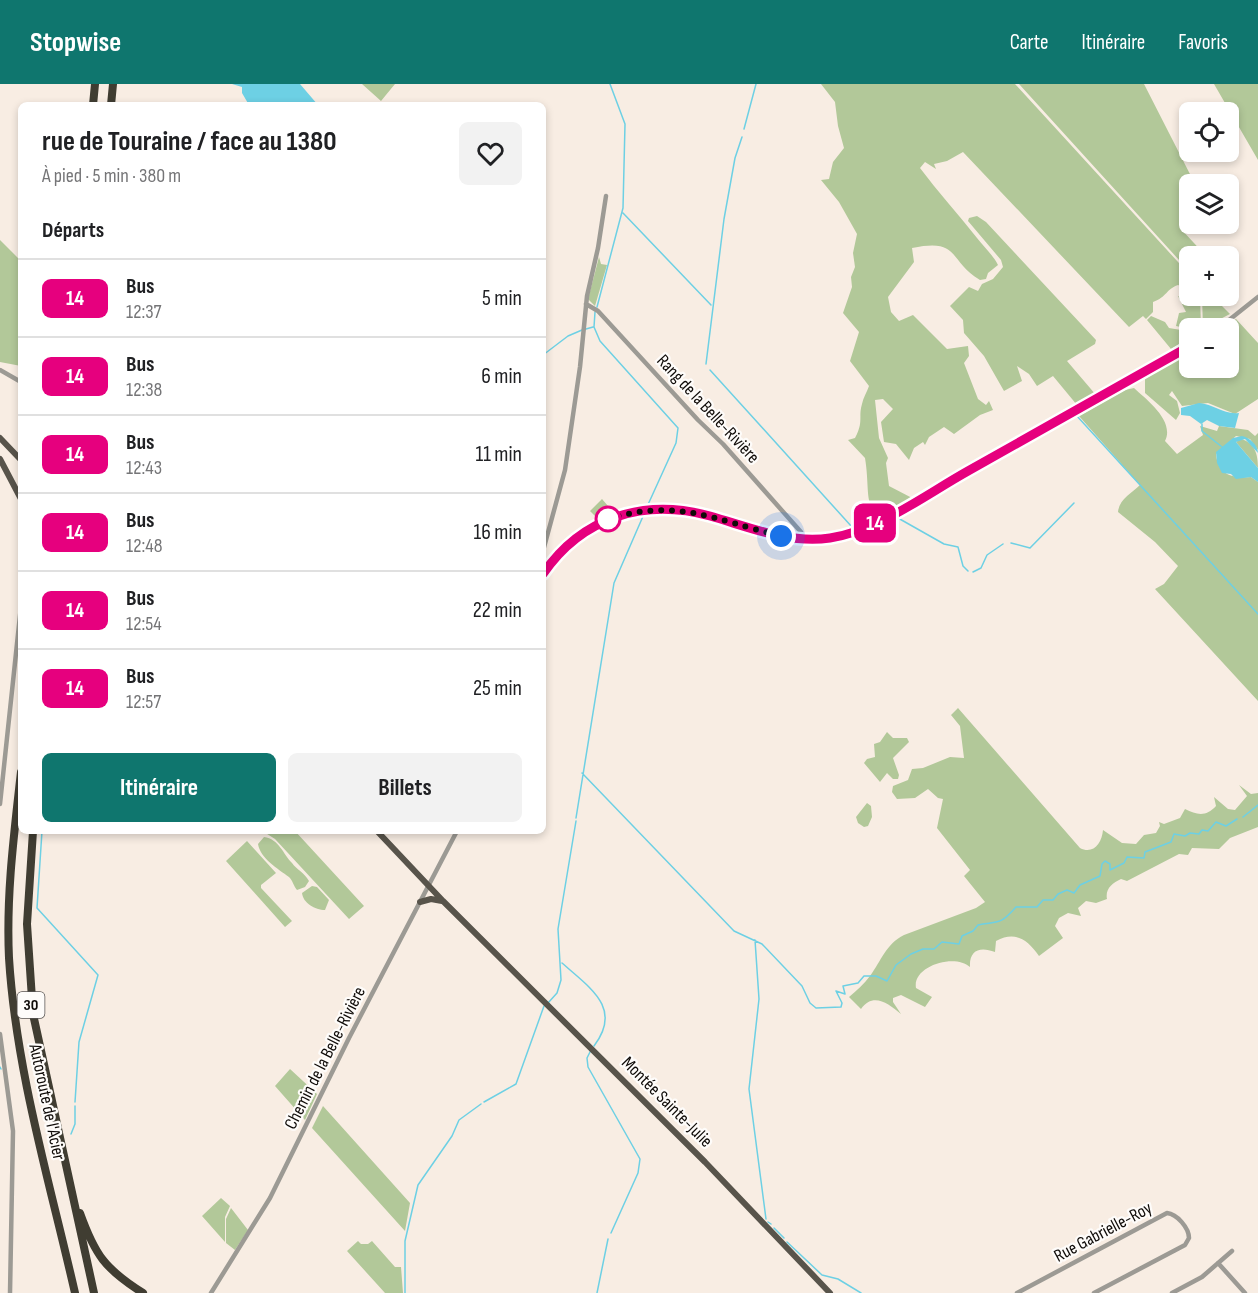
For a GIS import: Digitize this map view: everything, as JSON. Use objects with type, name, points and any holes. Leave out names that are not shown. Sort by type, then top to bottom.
[{"type":"highway","points":[[93,102],[95,84]]},
{"type":"highway","points":[[111,102],[113,84]]},
{"type":"highway","name":"Autoroute de l'Acier","points":[[18,802],[9,890],[11,982],[21,1056],[75,1293]]},
{"type":"highway","name":"Autoroute de l'Acier","points":[[33,834],[27,924],[30,996],[38,1047],[94,1293]]},
{"type":"highway","points":[[67,1174],[97,1254],[113,1272],[143,1293]]},
{"type":"highway","points":[[63,1239],[70,1293]]},
{"type":"main road","points":[[0,438],[18,457]]},
{"type":"main road","points":[[0,459],[18,492]]},
{"type":"main road","name":"Montée Sainte-Julie","points":[[382,834],[479,936]]},
{"type":"main road","name":"Montée Sainte-Julie","points":[[430,884],[443,901],[705,1162],[830,1293]]},
{"type":"main road","points":[[420,902],[431,899],[443,901]]},
{"type":"street","points":[[546,540],[566,463],[580,373],[586,304],[606,196]]},
{"type":"street","points":[[1232,318],[1258,297]]},
{"type":"street","name":"Rang de la Belle-Rivière","points":[[586,304],[598,311],[723,444],[801,532],[804,539]]},
{"type":"street","points":[[546,570],[563,549],[589,528],[616,516],[649,509],[692,512],[779,536],[804,539],[843,535],[875,523],[1179,352]]},
{"type":"street","points":[[0,370],[18,380]]},
{"type":"street","points":[[0,804],[18,634]]},
{"type":"street","name":"Chemin de la Belle-Rivière","points":[[211,1293],[270,1198],[455,834]]},
{"type":"street","points":[[0,1034],[10,1092],[13,1137],[10,1293]]},
{"type":"street","name":"Rue Gabrielle-Roy","points":[[1017,1293],[1167,1213],[1174,1214],[1188,1230],[1190,1238],[1185,1245],[1094,1293]]},
{"type":"street","points":[[1172,1293],[1202,1277],[1232,1251]]},
{"type":"street","points":[[1218,1263],[1244,1293]]},
{"type":"street","points":[[1030,1286],[1034,1293]]},
{"type":"green space","points":[[362,84],[395,84],[381,101]]},
{"type":"green space","points":[[821,84],[1015,84],[1179,263],[1179,285],[1153,302],[1153,312],[1146,319],[1143,316],[1129,327],[963,152],[947,161],[934,164],[936,169],[925,162],[920,168],[998,265],[988,273],[986,279],[980,280],[946,248],[928,246],[912,248],[914,262],[888,297],[891,312],[899,321],[913,315],[947,349],[968,346],[969,356],[964,363],[978,399],[986,405],[989,401],[993,410],[980,415],[954,434],[944,427],[929,437],[925,445],[923,442],[914,448],[909,460],[896,444],[884,442],[881,422],[893,409],[883,399],[875,400],[879,438],[888,458],[886,463],[889,486],[914,499],[896,508],[883,511],[875,510],[871,506],[865,458],[848,440],[855,438],[858,432],[861,408],[869,386],[850,361],[859,332],[843,313],[852,287],[851,277],[855,267],[853,253],[857,234],[839,202],[821,180],[829,179],[833,162],[844,148],[835,102]]},
{"type":"green space","points":[[1019,84],[1144,84],[1179,153],[1179,162],[1184,162],[1190,174],[1179,174],[1179,234],[1186,234],[1197,246],[1179,246],[1179,260]]},
{"type":"green space","points":[[1214,84],[1258,84],[1258,160],[1239,127],[1239,102],[1224,102]]},
{"type":"green space","points":[[977,216],[986,222],[1096,340],[1095,344],[1067,361],[1096,395],[1077,405],[1053,376],[1037,386],[1029,374],[1017,366],[1022,381],[1004,391],[984,356],[964,333],[963,320],[950,306],[969,287],[978,291],[982,284],[993,279],[1003,267],[1001,260],[968,221],[969,218]]},
{"type":"green space","points":[[0,240],[18,258],[18,365],[0,362]]},
{"type":"green space","points":[[599,257],[601,264],[607,265],[595,306],[588,299]]},
{"type":"green space","points":[[1183,306],[1200,306],[1201,318],[1179,318],[1179,327],[1176,326],[1179,313],[1186,312]]},
{"type":"green space","points":[[1202,306],[1222,306],[1230,314],[1222,318],[1203,318]]},
{"type":"green space","points":[[1151,316],[1165,322],[1169,328],[1179,330],[1179,344],[1171,349],[1147,320]]},
{"type":"green space","points":[[1239,322],[1258,343],[1258,399],[1235,414],[1208,403],[1182,406],[1172,391],[1169,395],[1177,401],[1180,413],[1176,420],[1145,393],[1145,379],[1179,357],[1179,378],[1239,378]]},
{"type":"green space","points":[[1134,388],[1163,419],[1167,433],[1165,441],[1177,454],[1203,435],[1200,426],[1217,431],[1219,426],[1248,430],[1255,436],[1258,433],[1258,450],[1250,439],[1236,436],[1216,454],[1223,471],[1233,476],[1251,477],[1258,482],[1258,701],[1155,589],[1164,584],[1178,566],[1155,542],[1118,512],[1123,500],[1140,485],[1079,416],[1125,390]]},
{"type":"green space","points":[[1241,439],[1253,446],[1258,468],[1236,442]]},
{"type":"green space","points":[[602,499],[614,513],[598,519],[590,511]]},
{"type":"green space","points":[[958,708],[1080,848],[1085,850],[1093,849],[1099,843],[1103,830],[1122,843],[1136,844],[1144,835],[1156,833],[1160,826],[1159,822],[1164,824],[1180,818],[1185,809],[1197,814],[1209,812],[1216,806],[1214,797],[1228,809],[1235,810],[1247,796],[1239,785],[1251,794],[1258,793],[1258,827],[1230,838],[1219,849],[1192,848],[1188,855],[1179,854],[1127,881],[1121,879],[1112,884],[1108,889],[1107,899],[1096,903],[1086,901],[1078,908],[1081,916],[1068,913],[1059,918],[1055,926],[1063,938],[1039,956],[1020,938],[1003,938],[996,941],[995,952],[985,949],[974,953],[970,967],[955,961],[945,962],[927,968],[921,973],[916,988],[932,997],[925,1007],[901,995],[893,998],[893,1002],[901,1014],[886,1003],[876,1000],[870,1001],[861,1009],[849,997],[868,979],[893,943],[904,935],[976,908],[985,902],[964,876],[970,870],[937,828],[943,799],[938,798],[928,789],[915,798],[897,799],[892,792],[893,786],[908,780],[912,769],[923,768],[950,757],[964,758],[960,726],[951,715]]},
{"type":"green space","points":[[887,732],[893,738],[907,738],[909,742],[893,758],[899,775],[898,779],[893,779],[887,773],[880,782],[864,763],[867,759],[875,757],[874,744],[880,742]]},
{"type":"green space","points":[[867,803],[871,806],[872,817],[868,826],[864,827],[858,823],[856,817]]},
{"type":"green space","points":[[267,834],[298,834],[364,906],[349,919],[275,839]]},
{"type":"green space","points":[[264,837],[277,844],[307,878],[309,881],[305,887],[297,890],[289,877],[262,854],[258,844]]},
{"type":"green space","points":[[247,841],[276,873],[261,885],[261,888],[292,921],[285,927],[226,861]]},
{"type":"green space","points":[[312,886],[317,887],[329,900],[325,910],[307,903],[303,897],[302,893]]},
{"type":"green space","points":[[290,1069],[317,1094],[305,1120],[275,1086]]},
{"type":"green space","points":[[323,1106],[410,1203],[405,1231],[312,1128]]},
{"type":"green space","points":[[221,1198],[230,1206],[225,1217],[225,1242],[202,1216]]},
{"type":"green space","points":[[231,1208],[248,1230],[235,1250],[226,1243],[226,1219]]},
{"type":"green space","points":[[358,1241],[361,1244],[368,1244],[372,1241],[395,1267],[401,1267],[403,1293],[385,1293],[347,1251]]},
{"type":"water","points":[[232,84],[300,84],[315,102],[247,102],[242,93],[242,87]]},
{"type":"water","points":[[1199,403],[1239,413],[1235,428],[1219,426],[1207,420],[1201,424],[1190,416],[1181,415],[1181,408]]},
{"type":"water","points":[[1242,436],[1253,442],[1258,450],[1258,453],[1245,439],[1236,442],[1258,468],[1258,482],[1251,477],[1236,479],[1231,474],[1222,473],[1217,463],[1216,452],[1233,438]]},
{"type":"waterway","points":[[597,307],[623,208],[625,124],[610,84]]},
{"type":"waterway","points":[[744,129],[756,84]]},
{"type":"waterway","points":[[706,364],[724,219],[735,158],[742,137]]},
{"type":"waterway","points":[[623,213],[711,305]]},
{"type":"waterway","points":[[595,312],[594,327],[600,341],[678,428],[676,443],[646,509]]},
{"type":"waterway","points":[[586,329],[593,327]]},
{"type":"waterway","points":[[546,353],[568,336],[582,330]]},
{"type":"waterway","points":[[710,370],[852,527],[882,514]]},
{"type":"waterway","points":[[1076,415],[1258,614]]},
{"type":"waterway","points":[[1202,424],[1202,431],[1222,447]]},
{"type":"waterway","points":[[1011,543],[1030,548],[1074,503]]},
{"type":"waterway","points":[[576,818],[614,583],[644,514]]},
{"type":"waterway","points":[[898,518],[944,544],[958,547],[963,566],[968,571]]},
{"type":"waterway","points":[[973,572],[981,568],[987,555],[1003,544]]},
{"type":"waterway","points":[[582,773],[734,931],[762,944],[802,986],[810,1003],[816,1008],[841,1007],[842,1003],[836,991],[845,994],[843,986],[858,983],[864,976],[876,976],[887,981],[896,965],[911,954],[923,949],[934,949],[942,942],[959,944],[962,936],[973,931],[978,925],[999,921],[1016,907],[1037,907],[1043,900],[1053,900],[1058,894],[1067,890],[1074,893],[1080,885],[1100,876],[1102,864],[1105,861],[1110,864],[1110,870],[1124,863],[1127,857],[1144,858],[1145,852],[1171,842],[1174,834],[1185,836],[1190,833],[1199,834],[1202,830],[1208,831],[1216,822],[1226,826],[1237,819]]},
{"type":"waterway","points":[[1243,817],[1258,805]]},
{"type":"waterway","points":[[548,1003],[557,993],[561,980],[558,929],[576,821]]},
{"type":"waterway","points":[[42,834],[37,908],[98,975],[79,1042],[75,1102]]},
{"type":"waterway","points":[[755,940],[759,999],[749,1089],[766,1219]]},
{"type":"waterway","points":[[562,963],[592,990],[604,1010],[605,1021],[602,1033],[594,1046]]},
{"type":"waterway","points":[[484,1102],[516,1084],[544,1006]]},
{"type":"waterway","points":[[591,1050],[587,1058],[588,1067],[640,1159],[638,1173],[611,1233]]},
{"type":"waterway","points":[[405,1293],[405,1241],[418,1185],[452,1136],[459,1120],[481,1104]]},
{"type":"waterway","points":[[71,1134],[75,1124],[75,1106]]},
{"type":"waterway","points":[[774,1228],[784,1238]]},
{"type":"waterway","points":[[597,1293],[608,1239]]},
{"type":"waterway","points":[[787,1242],[822,1275],[838,1279],[861,1293]]},
{"type":"bus line","name":"14","points":[[546,570],[563,549],[589,528],[616,516],[645,509],[668,508],[692,512],[793,538],[828,538],[856,531],[906,507],[1179,352]]},
{"type":"route","points":[[608,519],[641,510],[675,509],[781,536]]}]
